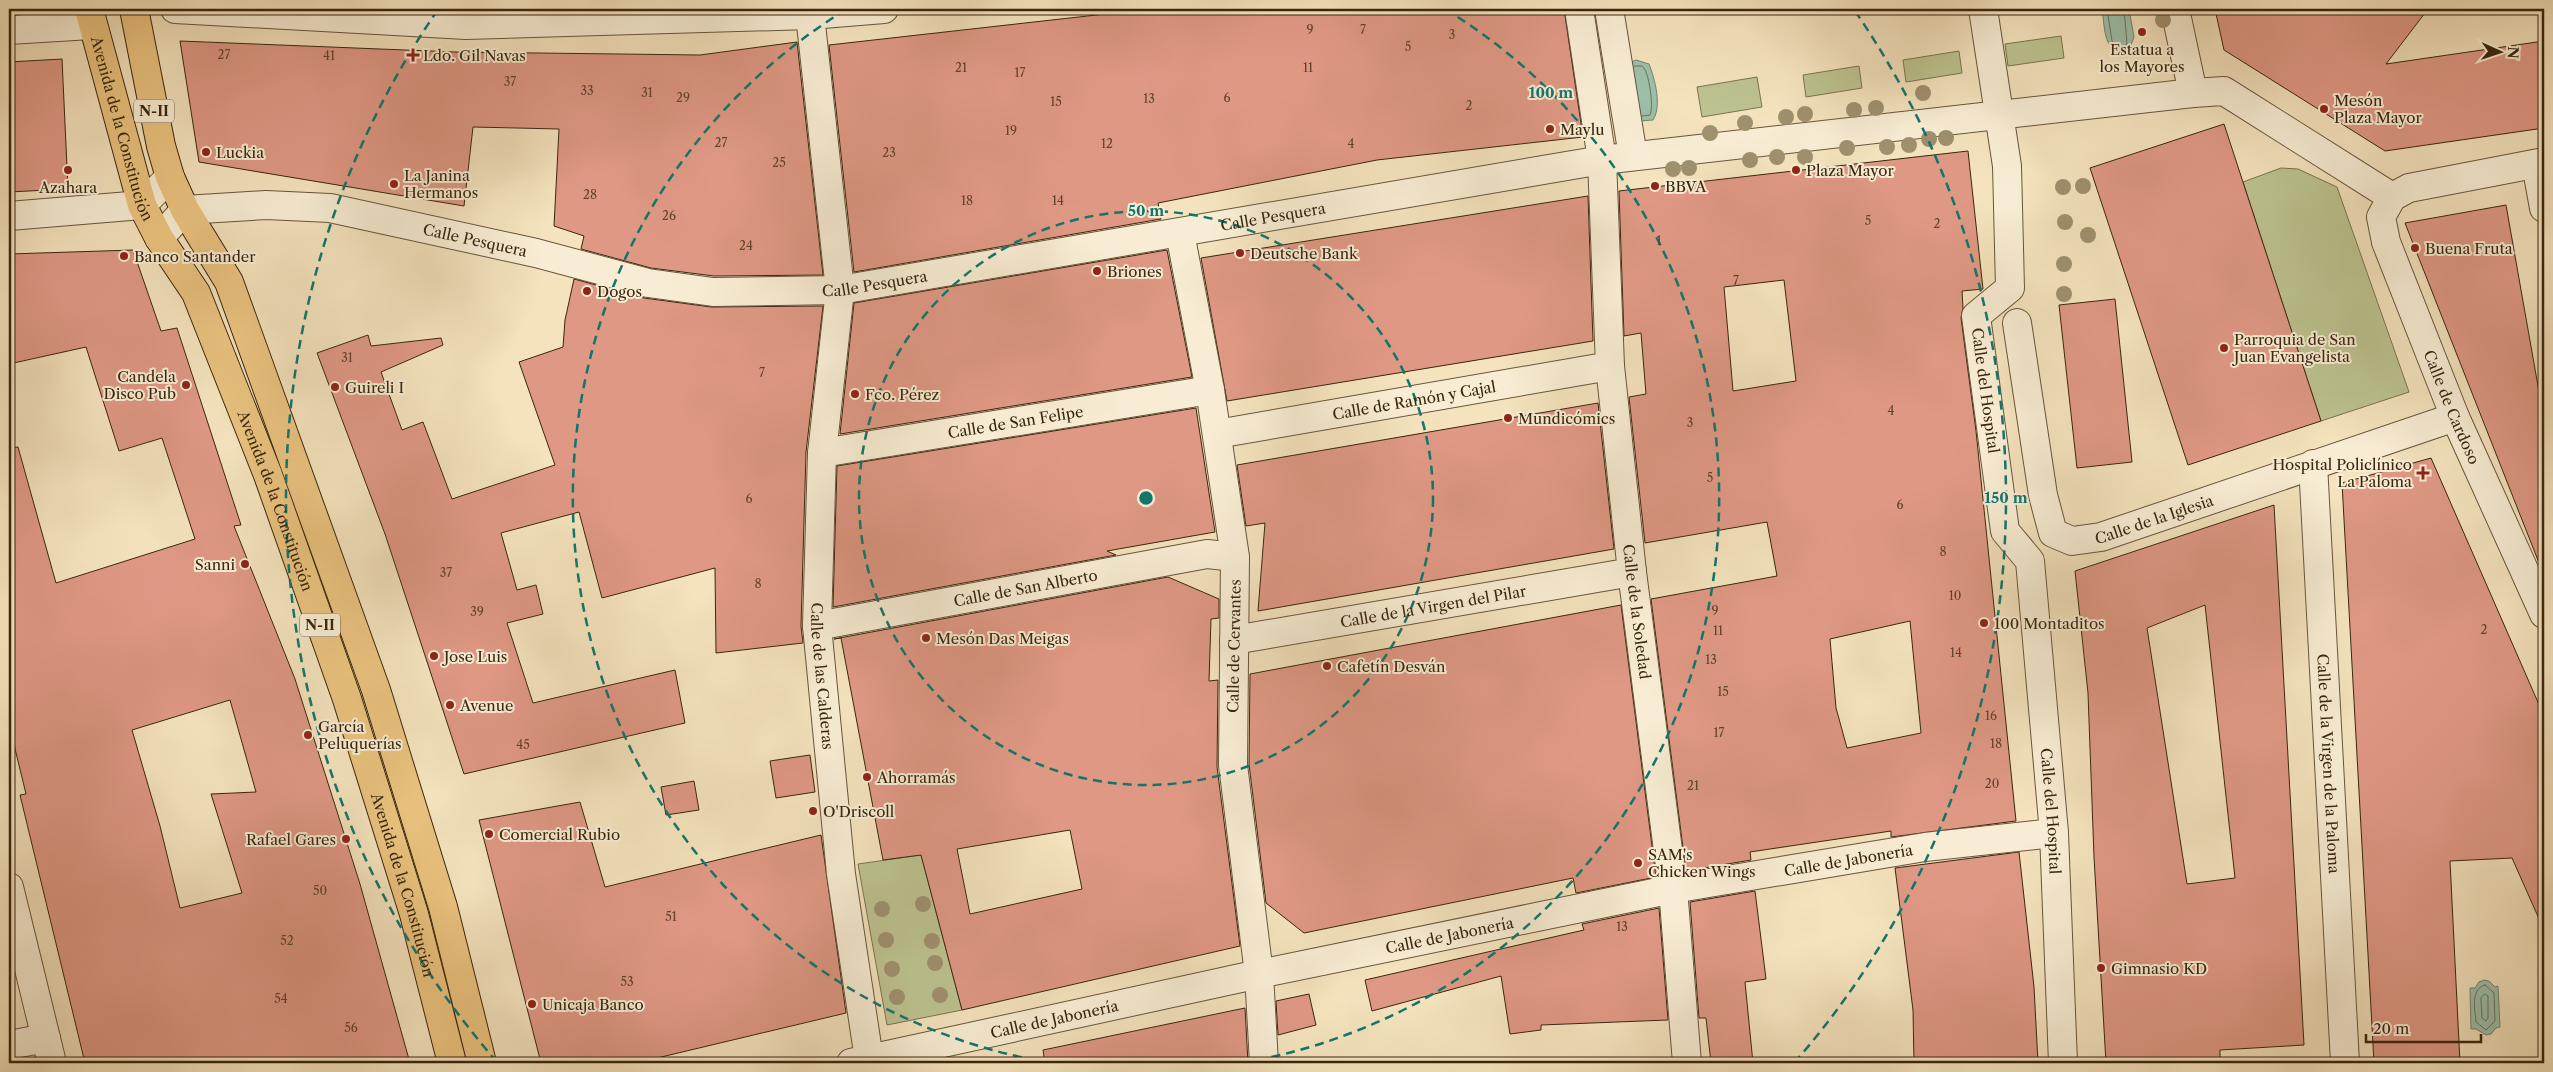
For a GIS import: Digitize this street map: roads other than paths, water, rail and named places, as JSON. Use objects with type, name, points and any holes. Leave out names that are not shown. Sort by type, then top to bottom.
[{"type":"main road","name":"Avenida de la Constitución","points":[[134,9],[161,146],[170,177],[185,210],[229,282],[376,690],[443,906],[482,1063]]},
{"type":"main road","name":"Avenida de la Constitución","points":[[90,17],[142,205],[159,238],[196,294],[268,476],[346,699],[414,914],[452,1063]]},
{"type":"street","points":[[175,9],[466,25],[810,15],[884,9]]},
{"type":"street","points":[[1579,9],[1602,160]]},
{"type":"street","points":[[1609,9],[1633,156]]},
{"type":"street","points":[[1983,9],[2000,114]]},
{"type":"street","points":[[2175,9],[2193,93]]},
{"type":"street","name":"Calle de las Calderas","points":[[810,15],[840,290],[822,453],[817,626],[860,1061]]},
{"type":"street","points":[[9,30],[90,17]]},
{"type":"street","name":"Calle Pesquera","points":[[185,210],[266,205],[330,208],[536,253],[648,283],[713,292],[840,290],[1602,160],[2000,114],[2224,91],[2392,197]]},
{"type":"street","name":"Calle del Hospital","points":[[2000,114],[2007,166],[2010,288],[1976,316],[2005,532],[2030,561],[2054,833],[2063,1063]]},
{"type":"street","name":"Calle de la Soledad","points":[[1602,160],[1610,366],[1632,572],[1673,889],[1687,1063]]},
{"type":"street","points":[[2392,197],[2409,188],[2540,163],[2544,208]]},
{"type":"street","points":[[9,216],[142,205],[170,177]]},
{"type":"street","name":"Calle de Cardoso","points":[[2392,197],[2381,217],[2386,242],[2455,417],[2544,614]]},
{"type":"street","points":[[159,238],[185,210]]},
{"type":"street","name":"Calle de Cervantes","points":[[1180,232],[1210,390],[1235,557],[1233,765],[1259,974],[1264,1063]]},
{"type":"street","points":[[2017,323],[2043,496],[2054,532],[2030,561]]},
{"type":"street","name":"Calle de Ramón y Cajal","points":[[1217,434],[1610,366]]},
{"type":"street","name":"Calle de San Felipe","points":[[822,453],[1210,390]]},
{"type":"street","name":"Calle de la Iglesia","points":[[2054,532],[2072,541],[2101,537],[2455,417]]},
{"type":"street","name":"Calle de la Virgen de la Paloma","points":[[2313,464],[2345,1063]]},
{"type":"street","name":"Calle de San Alberto","points":[[817,626],[1207,554],[1235,557]]},
{"type":"street","name":"Calle de la Virgen del Pilar","points":[[1234,640],[1632,572]]},
{"type":"street","name":"Calle de Jabonería","points":[[860,1061],[1259,974],[1673,889],[1925,847],[2054,833]]},
{"type":"street","points":[[9,887],[49,1051],[9,1045]]},
{"type":"water","points":[[2102,9],[2129,9],[2134,37],[2129,50],[2114,50],[2110,45],[2105,32]]},
{"type":"water","points":[[1636,60],[1649,64],[1653,77],[1657,92],[1657,107],[1653,120],[1640,121],[1629,63]]},
{"type":"water","points":[[2489,981],[2495,987],[2498,986],[2500,1027],[2496,1028],[2491,1034],[2486,1035],[2476,1029],[2471,1029],[2470,988],[2475,988],[2479,982]]},
{"type":"place","name":"Estatua a los Mayores","points":[[2142,32]]},
{"type":"place","name":"Ldo. Gil Navas","points":[[413,55]]},
{"type":"place","name":"Mesón Plaza Mayor","points":[[2324,109]]},
{"type":"place","name":"Maylu","points":[[1550,129]]},
{"type":"place","name":"Luckia","points":[[206,152]]},
{"type":"place","name":"Azahara","points":[[68,170]]},
{"type":"place","name":"Plaza Mayor","points":[[1796,170]]},
{"type":"place","name":"La Janina Hermanos","points":[[394,184]]},
{"type":"place","name":"BBVA","points":[[1655,186]]},
{"type":"place","name":"Buena Fruta","points":[[2415,248]]},
{"type":"place","name":"Deutsche Bank","points":[[1240,253]]},
{"type":"place","name":"Banco Santander","points":[[124,256]]},
{"type":"place","name":"Briones","points":[[1097,271]]},
{"type":"place","name":"Dogos","points":[[587,291]]},
{"type":"place","name":"Parroquia de San Juan Evangelista","points":[[2224,348]]},
{"type":"place","name":"Candela Disco Pub","points":[[186,385]]},
{"type":"place","name":"Guireli I","points":[[335,387]]},
{"type":"place","name":"Fco. Pérez","points":[[855,394]]},
{"type":"place","name":"Mundicómics","points":[[1508,418]]},
{"type":"place","name":"Hospital Policlínico La Paloma","points":[[2423,473]]},
{"type":"place","name":"Sanni","points":[[245,564]]},
{"type":"place","name":"100 Montaditos","points":[[1984,623]]},
{"type":"place","name":"Mesón Das Meigas","points":[[926,638]]},
{"type":"place","name":"Jose Luis","points":[[434,656]]},
{"type":"place","name":"Cafetín Desván","points":[[1327,666]]},
{"type":"place","name":"Avenue","points":[[450,705]]},
{"type":"place","name":"García Peluquerías","points":[[308,735]]},
{"type":"place","name":"Ahorramás","points":[[867,777]]},
{"type":"place","name":"O'Driscoll","points":[[813,811]]},
{"type":"place","name":"Comercial Rubio","points":[[489,834]]},
{"type":"place","name":"Rafael Gares","points":[[346,839]]},
{"type":"place","name":"SAM's Chicken Wings","points":[[1638,863]]},
{"type":"place","name":"Gimnasio KD","points":[[2101,968]]},
{"type":"place","name":"Unicaja Banco","points":[[532,1004]]}]
